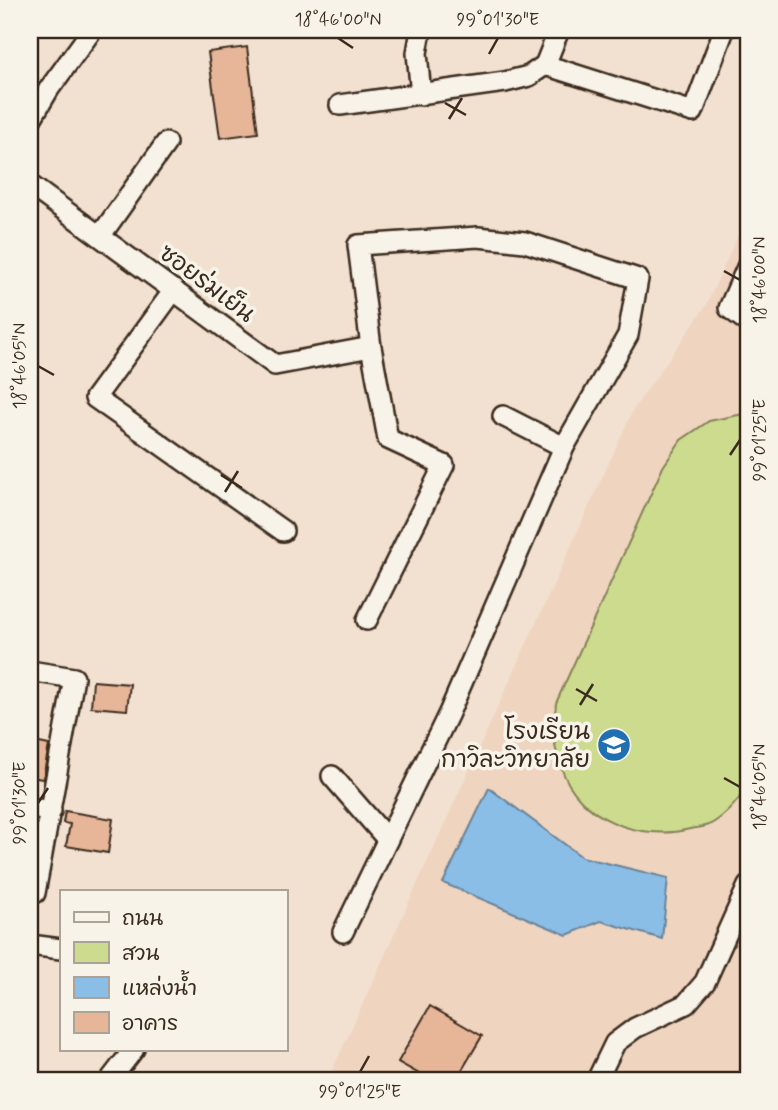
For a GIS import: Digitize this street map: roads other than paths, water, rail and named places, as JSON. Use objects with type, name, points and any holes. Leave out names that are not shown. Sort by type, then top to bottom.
[{"type":"street","points":[[30,121],[49,89],[92,30]]},
{"type":"street","points":[[421,30],[417,53],[421,94]]},
{"type":"street","points":[[340,105],[505,82],[529,76],[545,65],[559,30]]},
{"type":"street","points":[[545,65],[693,112],[724,30]]},
{"type":"street","points":[[101,235],[166,143]]},
{"type":"street","name":"ซอยร่มเย็น","points":[[30,185],[275,365],[371,347]]},
{"type":"street","points":[[343,932],[449,713],[564,447],[628,335],[638,279],[525,242],[478,237],[358,245],[371,347],[388,439],[444,465],[367,620]]},
{"type":"street","points":[[748,265],[729,308],[748,322]]},
{"type":"street","points":[[174,290],[95,398],[283,531]]},
{"type":"street","points":[[503,416],[564,447]]},
{"type":"street","points":[[30,671],[74,678],[36,893]]},
{"type":"street","points":[[332,776],[387,839]]},
{"type":"street","points":[[30,808],[51,811]]},
{"type":"street","points":[[597,1080],[615,1043],[635,1028],[686,1004],[705,982],[748,886]]},
{"type":"street","points":[[30,945],[60,949]]},
{"type":"street","points":[[110,1080],[133,1050]]},
{"type":"water","points":[[489,788],[582,857],[668,878],[662,939],[601,921],[567,935],[443,883]]},
{"type":"place","name":"โรงเรียน กาวิละวิทยาลัย","points":[[614,745]]}]
